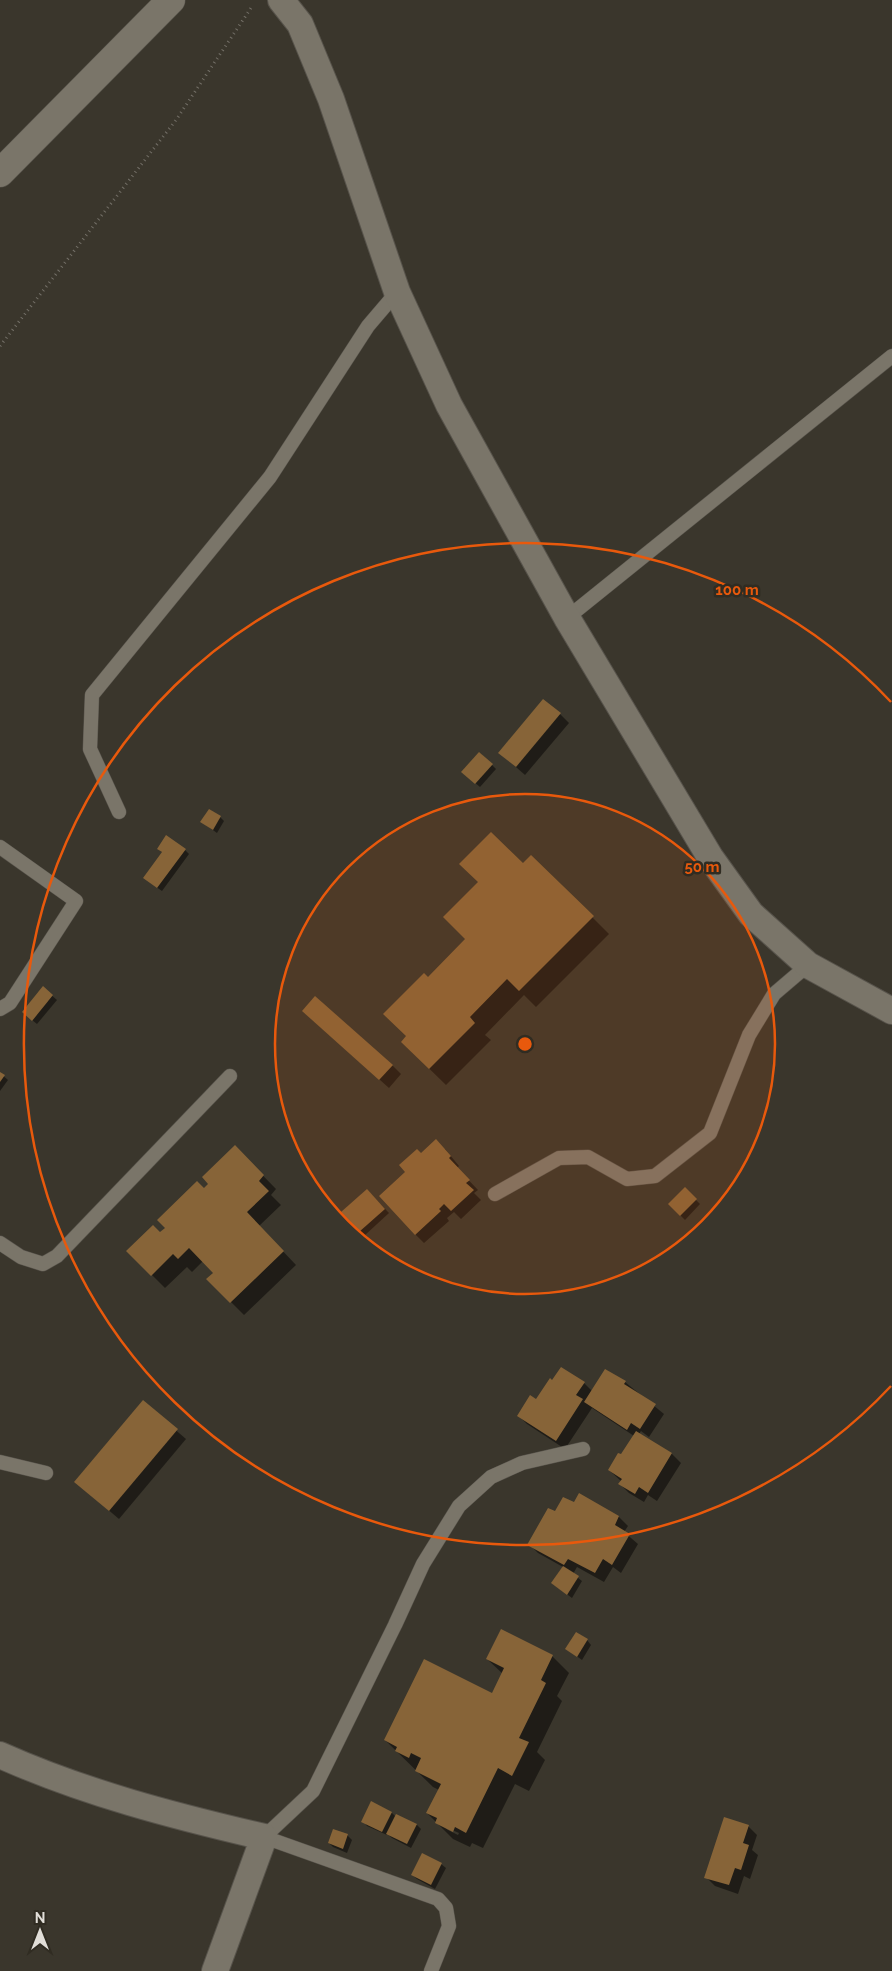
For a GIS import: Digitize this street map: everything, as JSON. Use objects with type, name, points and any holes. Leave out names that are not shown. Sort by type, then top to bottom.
[{"type":"street","points":[[281,0],[300,24],[331,99],[397,292],[449,405],[566,618],[710,857],[751,914],[808,965],[892,1011]]},
{"type":"street","points":[[0,174],[158,5]]},
{"type":"street","points":[[0,1755],[40,1774],[113,1798],[170,1815],[264,1837],[215,1971]]},
{"type":"lane","points":[[119,812],[90,749],[92,695],[270,477],[368,326],[397,292]]},
{"type":"lane","points":[[566,618],[892,356]]},
{"type":"lane","points":[[0,847],[76,901],[10,1003],[0,1009]]},
{"type":"lane","points":[[495,1194],[560,1158],[588,1157],[627,1179],[655,1176],[710,1133],[749,1035],[774,994],[808,965]]},
{"type":"lane","points":[[0,1243],[21,1257],[43,1264],[57,1256],[230,1076]]},
{"type":"lane","points":[[431,1971],[449,1926],[446,1908],[438,1899],[264,1837],[313,1791],[423,1564],[459,1506],[491,1477],[522,1463],[583,1449]]},
{"type":"lane","points":[[0,1462],[46,1473]]},
{"type":"path","points":[[0,346],[176,120],[256,0]]},
{"type":"building","points":[[543,699],[561,713],[516,767],[498,753]]},
{"type":"building","points":[[479,752],[493,764],[475,784],[461,772]]},
{"type":"building","points":[[209,809],[221,816],[213,830],[200,822]]},
{"type":"building","points":[[491,832],[523,863],[531,855],[594,916],[519,991],[507,979],[470,1017],[475,1023],[429,1069],[401,1042],[406,1036],[383,1014],[424,973],[428,977],[465,939],[443,917],[478,882],[459,864]]},
{"type":"building","points":[[166,835],[186,849],[157,888],[143,878],[162,852],[157,849]]},
{"type":"building","points":[[43,986],[53,995],[32,1021],[22,1012]]},
{"type":"building","points":[[315,996],[393,1065],[379,1080],[302,1011]]},
{"type":"building","points":[[0,1072],[5,1075],[0,1082]]},
{"type":"building","points":[[436,1139],[451,1156],[449,1158],[470,1180],[466,1183],[474,1190],[451,1211],[444,1204],[439,1209],[441,1211],[415,1235],[379,1196],[405,1172],[399,1165],[417,1149],[421,1153]]},
{"type":"building","points":[[235,1145],[264,1175],[259,1181],[269,1191],[247,1212],[284,1251],[230,1303],[206,1279],[213,1273],[189,1248],[178,1259],[173,1254],[151,1276],[126,1251],[153,1225],[160,1232],[165,1228],[157,1220],[197,1181],[204,1188],[208,1184],[202,1177]]},
{"type":"building","points":[[685,1187],[697,1199],[680,1216],[668,1204]]},
{"type":"building","points":[[367,1189],[385,1209],[359,1232],[341,1212]]},
{"type":"building","points":[[561,1367],[585,1382],[576,1395],[583,1399],[556,1441],[517,1416],[530,1395],[536,1399],[550,1378],[552,1380]]},
{"type":"building","points":[[605,1369],[626,1381],[624,1384],[656,1404],[640,1429],[631,1423],[627,1430],[584,1402]]},
{"type":"building","points":[[143,1400],[178,1429],[109,1511],[74,1482]]},
{"type":"building","points":[[636,1431],[672,1453],[648,1493],[639,1487],[635,1494],[618,1484],[622,1479],[608,1470],[618,1453],[621,1454]]},
{"type":"building","points":[[579,1493],[619,1516],[615,1525],[630,1534],[612,1565],[603,1559],[595,1573],[568,1559],[564,1565],[527,1545],[548,1508],[555,1511],[563,1497],[574,1502]]},
{"type":"building","points":[[563,1566],[579,1576],[567,1595],[551,1583]]},
{"type":"building","points":[[501,1629],[553,1655],[541,1680],[546,1683],[519,1738],[529,1742],[512,1776],[498,1768],[466,1833],[455,1827],[453,1832],[435,1823],[437,1818],[426,1813],[441,1784],[415,1771],[421,1758],[411,1753],[409,1758],[395,1751],[397,1747],[384,1740],[424,1659],[492,1693],[504,1668],[486,1659]]},
{"type":"building","points":[[576,1632],[588,1639],[577,1657],[565,1649]]},
{"type":"building","points":[[371,1801],[392,1812],[382,1832],[361,1822]]},
{"type":"building","points":[[396,1814],[417,1824],[407,1844],[386,1834]]},
{"type":"building","points":[[724,1817],[749,1825],[743,1843],[749,1845],[741,1870],[735,1868],[729,1885],[704,1878]]},
{"type":"building","points":[[333,1829],[348,1834],[343,1849],[328,1843]]},
{"type":"building","points":[[422,1853],[442,1863],[431,1885],[411,1875]]}]
